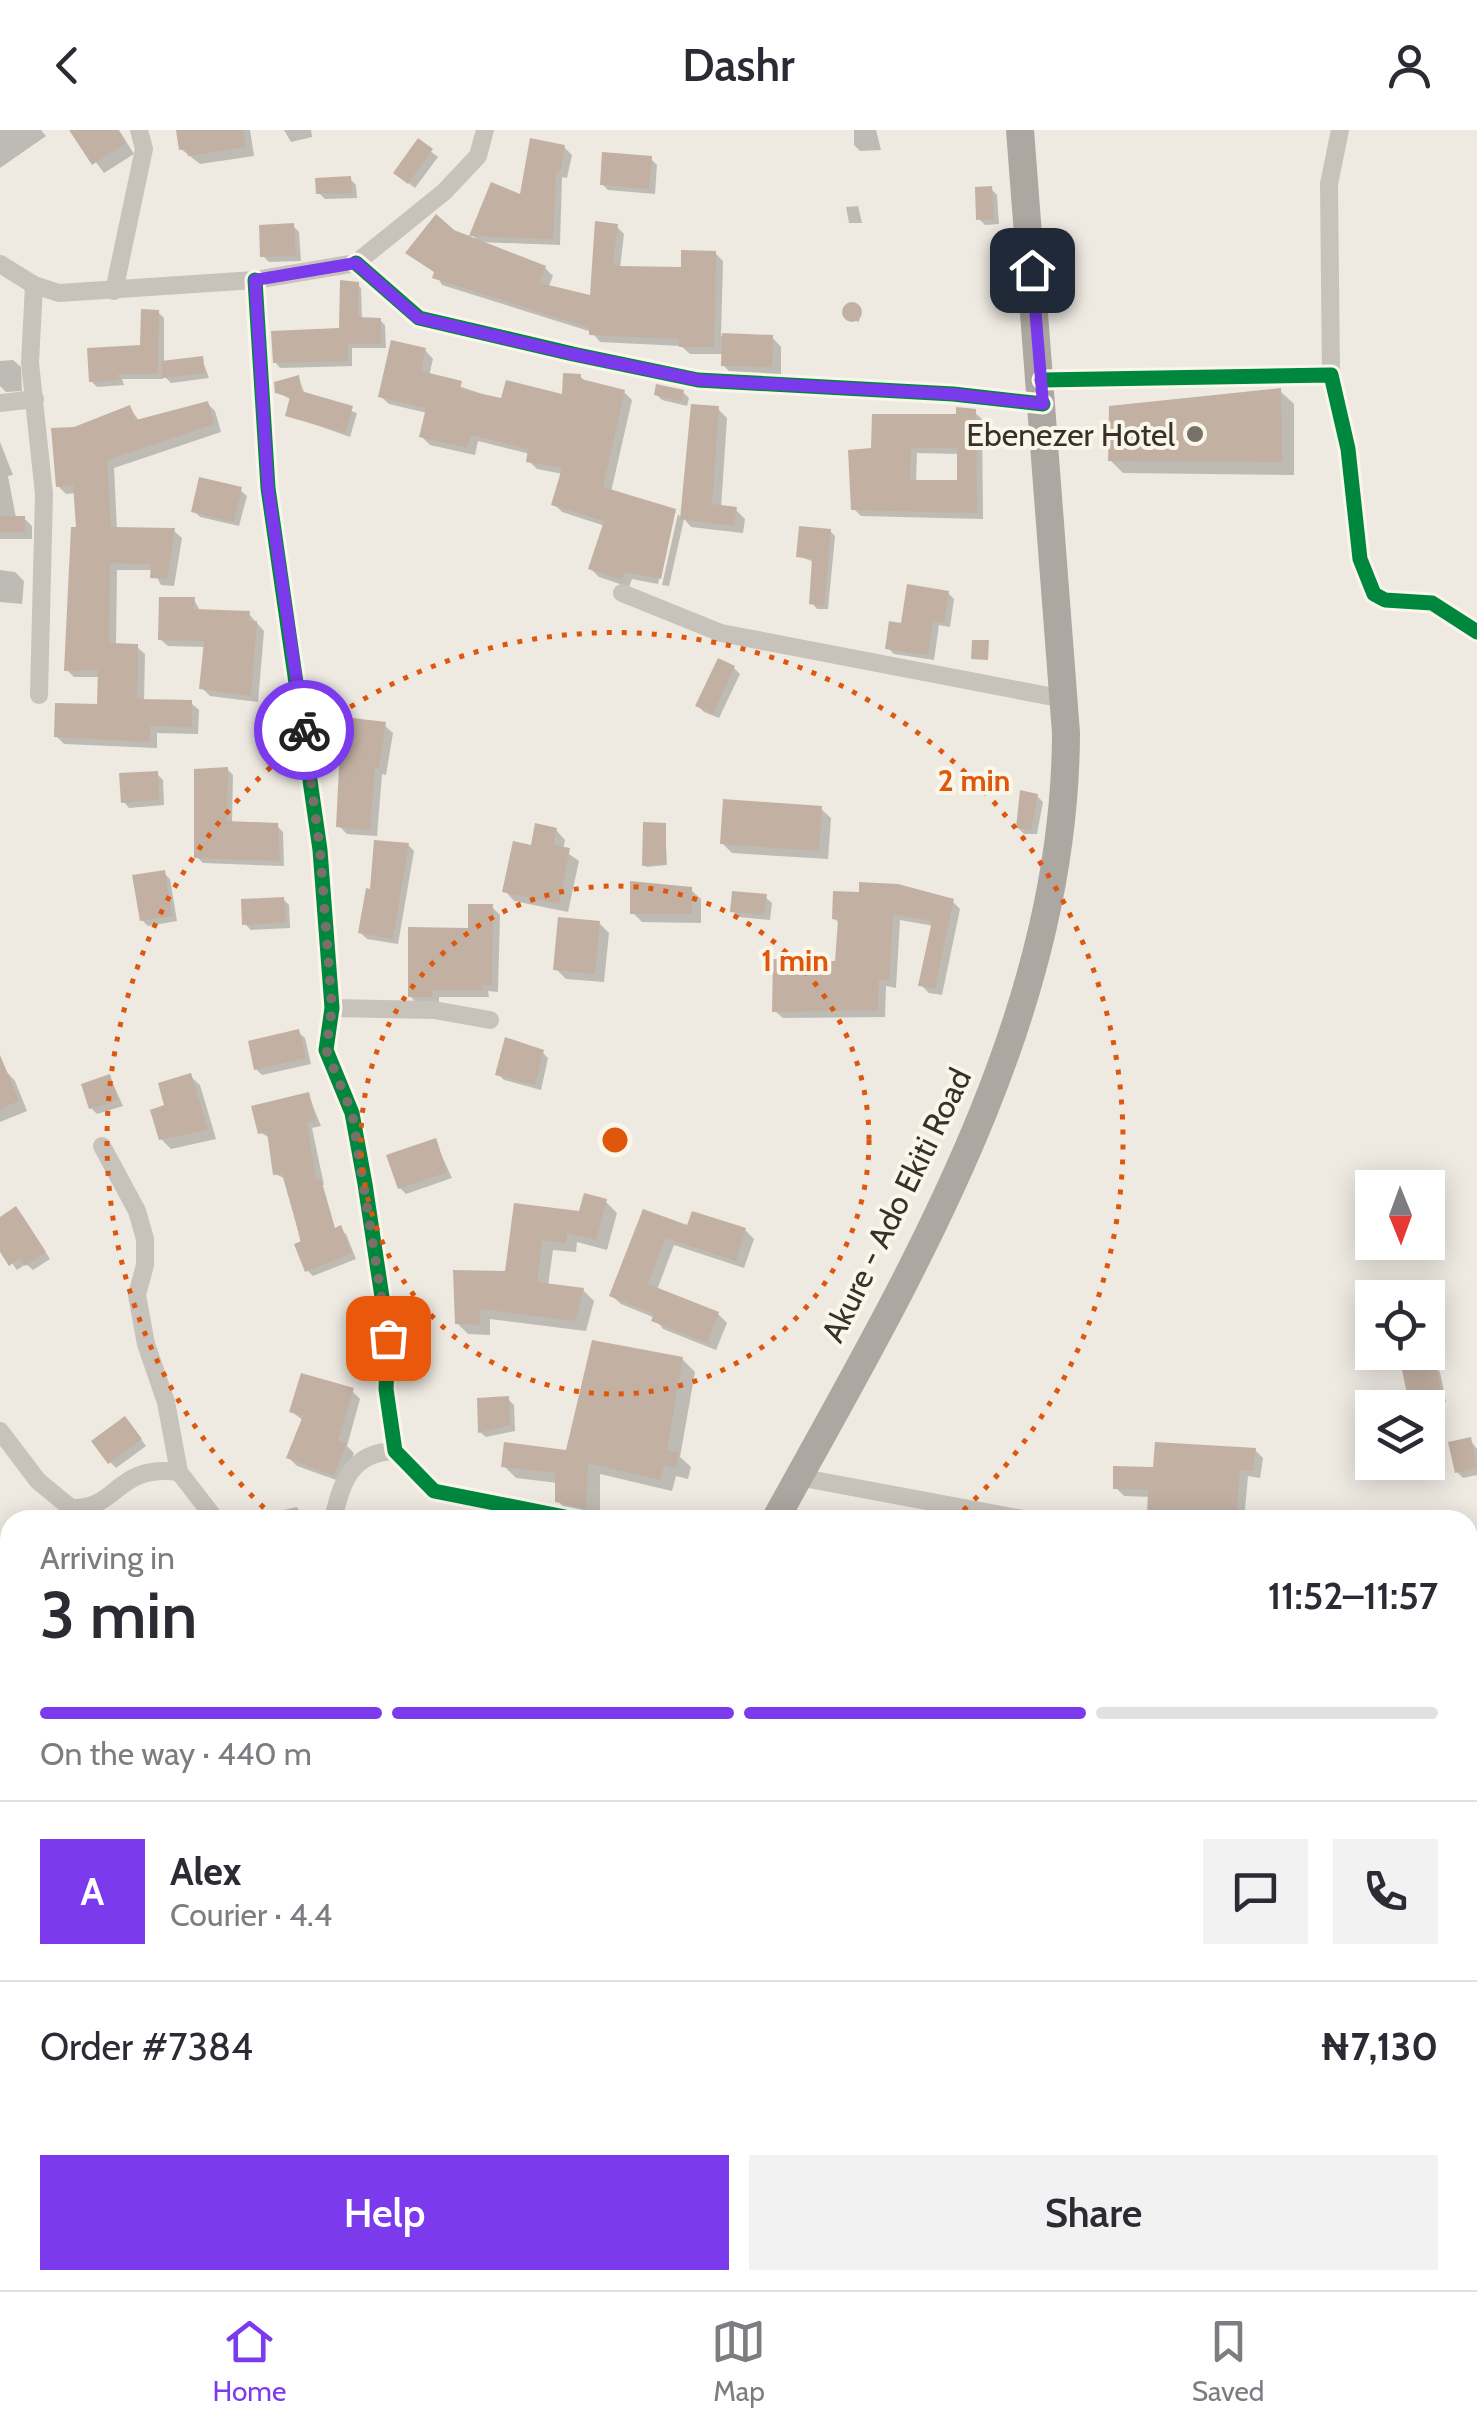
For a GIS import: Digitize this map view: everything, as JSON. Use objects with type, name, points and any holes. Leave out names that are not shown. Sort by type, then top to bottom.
[{"type":"main road","name":"Akure - Ado Ekiti Road","points":[[780,1510],[981,1123],[1044,939],[1066,806],[1064,698],[1058,664],[1042,392],[1020,130]]},
{"type":"street","points":[[114,291],[144,149],[139,130]]},
{"type":"street","points":[[0,264],[34,285],[60,293],[255,280],[356,263],[456,180],[478,156],[485,130]]},
{"type":"street","points":[[1340,130],[1329,184],[1330,375],[1348,449],[1360,560],[1374,594],[1385,600],[1432,602],[1477,632]]},
{"type":"street","points":[[356,263],[418,318],[698,380],[952,394],[1330,375]]},
{"type":"street","points":[[255,280],[268,488],[315,804],[332,1008],[326,1050],[352,1113],[365,1184],[388,1338],[386,1389],[395,1451],[434,1491],[530,1510]]},
{"type":"street","points":[[34,285],[30,319],[44,494],[40,695]]},
{"type":"street","points":[[0,403],[35,399]]},
{"type":"street","points":[[622,594],[721,633],[1064,698]]},
{"type":"street","points":[[332,1008],[434,1010],[490,1020]]},
{"type":"street","points":[[102,1146],[137,1211],[145,1239],[146,1266],[137,1296],[146,1344],[166,1402],[178,1472],[208,1510]]},
{"type":"street","points":[[0,1431],[38,1481],[74,1510]]},
{"type":"street","points":[[334,1510],[348,1472],[377,1452],[395,1451]]},
{"type":"street","points":[[86,1510],[142,1471],[178,1472]]},
{"type":"street","points":[[798,1477],[975,1510]]},
{"type":"building","points":[[69,130],[118,130],[126,143],[92,165]]},
{"type":"building","points":[[176,130],[243,130],[246,147],[188,156],[186,149],[179,150]]},
{"type":"building","points":[[418,138],[433,149],[408,184],[393,173]]},
{"type":"building","points":[[530,138],[565,145],[560,172],[556,171],[553,239],[469,236],[491,182],[520,194]]},
{"type":"building","points":[[602,152],[652,156],[649,189],[600,185]]},
{"type":"building","points":[[351,176],[352,193],[316,194],[315,178]]},
{"type":"building","points":[[992,186],[994,219],[976,220],[975,187]]},
{"type":"building","points":[[436,214],[454,230],[546,266],[540,283],[590,295],[595,221],[618,224],[613,263],[618,266],[681,267],[681,250],[716,251],[714,347],[679,347],[679,339],[589,335],[589,328],[432,278],[434,272],[405,253]]},
{"type":"building","points":[[294,223],[296,256],[260,257],[259,225]]},
{"type":"building","points":[[340,280],[359,282],[358,317],[381,318],[381,344],[348,344],[348,361],[273,363],[271,331],[339,328]]},
{"type":"building","points":[[848,302],[856,302],[862,312],[856,322],[848,322],[842,316],[842,308]]},
{"type":"building","points":[[141,309],[159,310],[158,374],[118,374],[120,380],[89,382],[87,348],[140,345]]},
{"type":"building","points":[[722,333],[773,335],[772,367],[721,366]]},
{"type":"building","points":[[391,340],[426,348],[421,371],[462,381],[460,389],[501,398],[506,380],[562,394],[563,373],[581,374],[581,379],[625,390],[603,487],[676,509],[661,579],[624,572],[621,580],[588,569],[604,521],[551,505],[562,468],[526,462],[528,449],[471,435],[467,448],[419,437],[426,408],[378,397]]},
{"type":"building","points":[[203,356],[205,373],[163,378],[161,361]]},
{"type":"building","points":[[299,375],[301,391],[353,406],[345,433],[285,416],[290,397],[275,393],[274,382]]},
{"type":"building","points":[[656,384],[684,390],[681,401],[654,395]]},
{"type":"building","name":"Ebenezer Hotel","points":[[1281,388],[1282,462],[1108,461],[1109,406]]},
{"type":"building","points":[[208,401],[214,424],[107,460],[111,527],[175,528],[167,579],[150,578],[151,564],[110,563],[109,643],[138,644],[137,699],[192,700],[192,727],[150,726],[150,742],[54,737],[55,703],[97,704],[98,670],[64,671],[71,527],[76,527],[73,485],[56,487],[51,428],[74,427],[130,405],[136,420]]},
{"type":"building","points":[[691,404],[719,406],[712,504],[737,507],[734,526],[680,519]]},
{"type":"building","points":[[956,407],[976,409],[977,513],[851,510],[848,450],[871,448],[872,414],[956,414]],"holes":[[[911,448],[957,448],[957,480],[910,480]]]},
{"type":"building","points":[[199,477],[242,487],[234,522],[191,512]]},
{"type":"building","points":[[0,516],[25,516],[25,532],[0,532]]},
{"type":"building","points":[[799,526],[831,529],[824,606],[809,604],[812,559],[796,557]]},
{"type":"building","points":[[907,584],[949,591],[944,623],[933,621],[928,655],[885,649],[889,621],[901,623]]},
{"type":"building","points":[[159,597],[195,597],[194,609],[250,611],[249,621],[257,621],[251,696],[199,689],[204,641],[158,640]]},
{"type":"building","points":[[972,640],[989,640],[988,660],[971,659]]},
{"type":"building","points":[[718,658],[735,666],[713,714],[695,706]]},
{"type":"building","points":[[344,717],[386,722],[379,768],[375,768],[370,830],[336,827],[340,748],[318,749],[314,721]]},
{"type":"building","points":[[228,767],[227,821],[278,823],[280,861],[194,858],[194,769]]},
{"type":"building","points":[[158,771],[159,800],[121,803],[119,773]]},
{"type":"building","points":[[1020,790],[1038,794],[1031,830],[1016,828]]},
{"type":"building","points":[[723,799],[822,806],[819,851],[720,844]]},
{"type":"building","points":[[643,822],[666,823],[666,863],[642,866]]},
{"type":"building","points":[[535,823],[557,828],[553,845],[570,848],[559,904],[502,892],[513,841],[531,845]]},
{"type":"building","points":[[374,840],[409,843],[393,939],[358,933],[366,888],[370,889]]},
{"type":"building","points":[[165,870],[172,916],[140,921],[132,875]]},
{"type":"building","points":[[630,881],[692,887],[692,914],[630,914]]},
{"type":"building","points":[[859,882],[898,884],[954,899],[935,988],[918,986],[932,921],[893,914],[889,981],[879,980],[878,1010],[772,1012],[773,959],[835,961],[838,920],[832,919],[833,891],[859,892]]},
{"type":"building","points":[[732,891],[767,894],[764,915],[730,912]]},
{"type":"building","points":[[284,897],[286,922],[242,925],[241,899]]},
{"type":"building","points":[[468,904],[493,904],[492,985],[482,985],[482,990],[433,990],[432,997],[408,997],[408,927],[468,928]]},
{"type":"building","points":[[558,917],[600,921],[595,974],[553,970]]},
{"type":"building","points":[[299,1029],[306,1058],[254,1070],[248,1041]]},
{"type":"building","points":[[505,1037],[544,1050],[535,1085],[495,1075]]},
{"type":"building","points":[[0,1055],[19,1101],[0,1109]]},
{"type":"building","points":[[191,1073],[208,1130],[159,1140],[150,1110],[164,1105],[158,1083]]},
{"type":"building","points":[[110,1074],[118,1100],[89,1109],[81,1084]]},
{"type":"building","points":[[309,1092],[316,1120],[307,1122],[316,1180],[321,1179],[335,1228],[341,1225],[352,1253],[305,1272],[294,1244],[301,1241],[282,1174],[273,1175],[267,1132],[258,1134],[251,1106]]},
{"type":"building","points":[[436,1138],[447,1172],[398,1189],[386,1155]]},
{"type":"building","points":[[584,1193],[607,1199],[596,1240],[567,1233],[566,1243],[542,1240],[537,1282],[584,1288],[575,1321],[480,1309],[480,1325],[455,1324],[453,1270],[505,1271],[514,1203],[579,1211]]},
{"type":"building","points":[[16,1206],[46,1252],[25,1266],[20,1258],[9,1266],[0,1252],[0,1217]]},
{"type":"building","points":[[643,1209],[687,1225],[692,1211],[746,1228],[736,1261],[665,1238],[648,1284],[719,1312],[707,1343],[651,1321],[654,1314],[609,1296]]},
{"type":"building","points":[[592,1340],[683,1357],[667,1450],[679,1453],[676,1468],[664,1465],[660,1480],[588,1463],[586,1509],[555,1502],[555,1473],[501,1467],[504,1442],[566,1450]]},
{"type":"building","points":[[1402,1370],[1436,1370],[1441,1390],[1406,1390]]},
{"type":"building","points":[[301,1373],[354,1388],[338,1440],[347,1443],[334,1476],[286,1458],[303,1416],[289,1412]]},
{"type":"building","points":[[509,1396],[510,1425],[478,1433],[477,1398]]},
{"type":"building","points":[[125,1416],[142,1439],[108,1464],[91,1441]]},
{"type":"building","points":[[1471,1437],[1477,1468],[1455,1473],[1448,1442]]},
{"type":"building","points":[[1155,1442],[1256,1448],[1253,1471],[1240,1470],[1237,1510],[1147,1510],[1148,1490],[1113,1489],[1113,1466],[1153,1467]]},
{"type":"cycle path","points":[[356,263],[419,318],[698,380],[953,394],[1043,404]]},
{"type":"cycle path","points":[[255,280],[268,488],[320,850],[332,1008],[326,1050],[352,1113],[365,1184],[388,1337],[386,1389],[395,1451],[434,1491],[530,1510]]},
{"type":"cycle path","points":[[1042,380],[1331,375],[1348,449],[1360,559],[1374,594],[1385,600],[1432,603],[1477,632]]},
{"type":"way so far","points":[[304,730],[320,850],[324,949],[332,1008],[326,1050],[352,1113],[388,1338]]},
{"type":"place","name":"Ebenezer Hotel","points":[[1195,434]]},
{"type":"route","points":[[304,730],[268,488],[255,280],[356,263],[388,296],[418,318],[478,335],[698,380],[952,394],[1043,404],[1032,270]]}]
